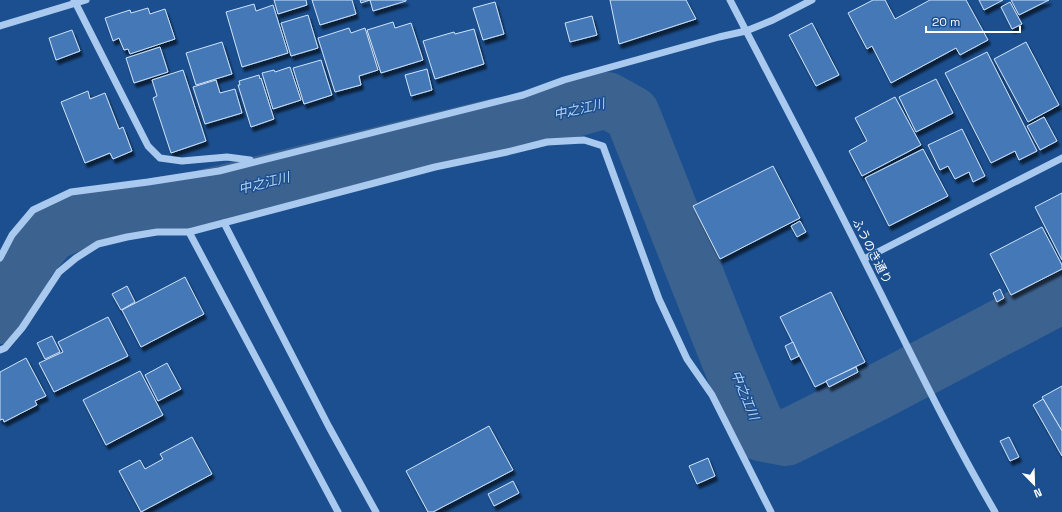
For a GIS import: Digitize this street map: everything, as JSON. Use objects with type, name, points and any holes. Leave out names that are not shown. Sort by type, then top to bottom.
[{"type":"street","points":[[0,26],[75,1],[86,0]]},
{"type":"street","name":"ふうのき通り","points":[[730,0],[976,480],[995,512]]},
{"type":"street","points":[[0,258],[12,235],[33,210],[71,192],[219,171],[523,95],[564,80],[719,37],[746,31],[773,20],[812,0]]},
{"type":"street","points":[[75,1],[148,146],[160,158],[182,161],[227,157],[256,161]]},
{"type":"street","points":[[0,350],[5,348],[22,328],[59,272],[76,258],[98,244],[157,232],[189,232],[435,167],[547,142],[584,140],[603,146],[659,299],[687,360],[712,395],[771,512]]},
{"type":"street","points":[[864,260],[1062,158]]},
{"type":"street","points":[[224,223],[329,427],[376,512]]},
{"type":"street","points":[[189,232],[338,512]]},
{"type":"building","points":[[274,0],[306,0],[307,5],[278,14]]},
{"type":"building","points":[[312,0],[352,0],[356,14],[320,25]]},
{"type":"building","points":[[360,0],[370,0],[361,3]]},
{"type":"building","points":[[370,0],[406,0],[406,1],[373,11]]},
{"type":"building","points":[[610,0],[686,0],[696,19],[619,44]]},
{"type":"building","points":[[873,0],[885,0],[895,19],[930,0],[966,0],[988,40],[960,55],[956,48],[891,83],[872,46],[867,49],[848,13]]},
{"type":"building","points":[[979,0],[1003,0],[984,10]]},
{"type":"building","points":[[1011,0],[1049,0],[1019,15]]},
{"type":"building","points":[[495,2],[504,34],[483,40],[473,8]]},
{"type":"building","points":[[1010,2],[1022,24],[1012,29],[1001,7]]},
{"type":"building","points":[[254,4],[256,11],[273,5],[288,53],[242,67],[226,12]]},
{"type":"building","points":[[148,8],[150,14],[165,9],[175,39],[130,54],[128,49],[124,50],[119,38],[113,41],[105,18],[130,10],[131,13]]},
{"type":"building","points":[[308,15],[318,48],[291,56],[281,23]]},
{"type":"building","points":[[592,16],[597,35],[570,42],[565,23]]},
{"type":"building","points":[[393,22],[395,28],[411,23],[423,60],[381,73],[367,30]]},
{"type":"building","points":[[812,23],[839,75],[816,86],[789,35]]},
{"type":"building","points":[[349,28],[351,33],[365,28],[378,70],[359,76],[361,85],[335,92],[318,38]]},
{"type":"building","points":[[474,29],[484,64],[435,79],[423,41],[454,32],[455,34]]},
{"type":"building","points":[[72,30],[80,51],[56,60],[49,38]]},
{"type":"building","points":[[222,42],[232,74],[196,85],[186,53]]},
{"type":"building","points":[[1026,42],[1059,105],[1028,122],[994,59]]},
{"type":"building","points":[[160,47],[168,72],[134,83],[126,58]]},
{"type":"building","points":[[987,52],[1037,151],[1019,160],[1015,151],[991,163],[945,73]]},
{"type":"building","points":[[321,60],[332,95],[304,104],[293,68]]},
{"type":"building","points":[[290,67],[301,100],[273,109],[262,73],[274,70],[275,72]]},
{"type":"building","points":[[427,69],[432,90],[411,96],[405,75]]},
{"type":"building","points":[[183,70],[206,141],[171,153],[153,98],[157,96],[152,80]]},
{"type":"building","points":[[259,75],[274,119],[251,127],[238,85],[240,85],[239,81]]},
{"type":"building","points":[[936,79],[953,113],[916,132],[899,97]]},
{"type":"building","points":[[216,80],[220,93],[235,89],[242,113],[205,124],[193,87]]},
{"type":"building","points":[[88,91],[90,99],[105,93],[119,129],[123,127],[132,151],[113,159],[110,153],[85,163],[61,102]]},
{"type":"building","points":[[895,97],[921,145],[862,176],[849,151],[867,141],[855,118]]},
{"type":"building","points":[[1044,117],[1057,141],[1040,150],[1027,126]]},
{"type":"building","points":[[962,129],[985,176],[973,182],[969,172],[955,179],[948,166],[940,170],[928,145]]},
{"type":"building","points":[[923,149],[948,196],[889,226],[865,178]]},
{"type":"building","points":[[773,166],[800,218],[720,259],[693,206]]},
{"type":"building","points":[[1062,193],[1062,260],[1035,207]]},
{"type":"building","points":[[800,221],[806,232],[797,237],[791,226]]},
{"type":"building","points":[[1042,227],[1062,265],[1062,269],[1011,295],[990,254]]},
{"type":"building","points":[[185,277],[204,314],[141,347],[122,310]]},
{"type":"building","points":[[127,286],[135,302],[121,310],[112,294]]},
{"type":"building","points":[[1000,289],[1004,298],[997,302],[993,293]]},
{"type":"building","points":[[831,292],[865,362],[815,387],[780,317]]},
{"type":"building","points":[[108,317],[128,356],[54,392],[39,363],[63,352],[58,342]]},
{"type":"building","points":[[52,336],[60,352],[45,359],[37,343]]},
{"type":"building","points":[[793,342],[799,356],[791,360],[785,346]]},
{"type":"building","points":[[26,358],[46,396],[35,401],[37,405],[4,422],[3,419],[0,420],[0,372]]},
{"type":"building","points":[[167,363],[181,389],[158,401],[145,375]]},
{"type":"building","points":[[856,367],[858,372],[829,387],[826,381]]},
{"type":"building","points":[[140,371],[163,415],[106,445],[83,400]]},
{"type":"building","points":[[1062,386],[1062,431],[1042,397]]},
{"type":"building","points":[[1043,399],[1062,431],[1062,456],[1033,405]]},
{"type":"building","points":[[489,426],[513,470],[433,512],[428,512],[406,471]]},
{"type":"building","points":[[192,437],[212,474],[141,512],[119,471],[140,460],[145,469],[163,459],[160,454]]},
{"type":"building","points":[[1009,437],[1019,457],[1010,461],[1000,441]]},
{"type":"building","points":[[708,458],[715,476],[697,484],[689,466]]},
{"type":"building","points":[[513,481],[519,493],[494,506],[488,494]]},
{"type":"waterway","name":"中之江川","points":[[0,316],[6,309],[27,261],[51,233],[88,217],[202,198],[497,126],[531,121],[607,100],[632,114],[729,359],[760,433],[786,438],[876,393],[1062,295]]}]
